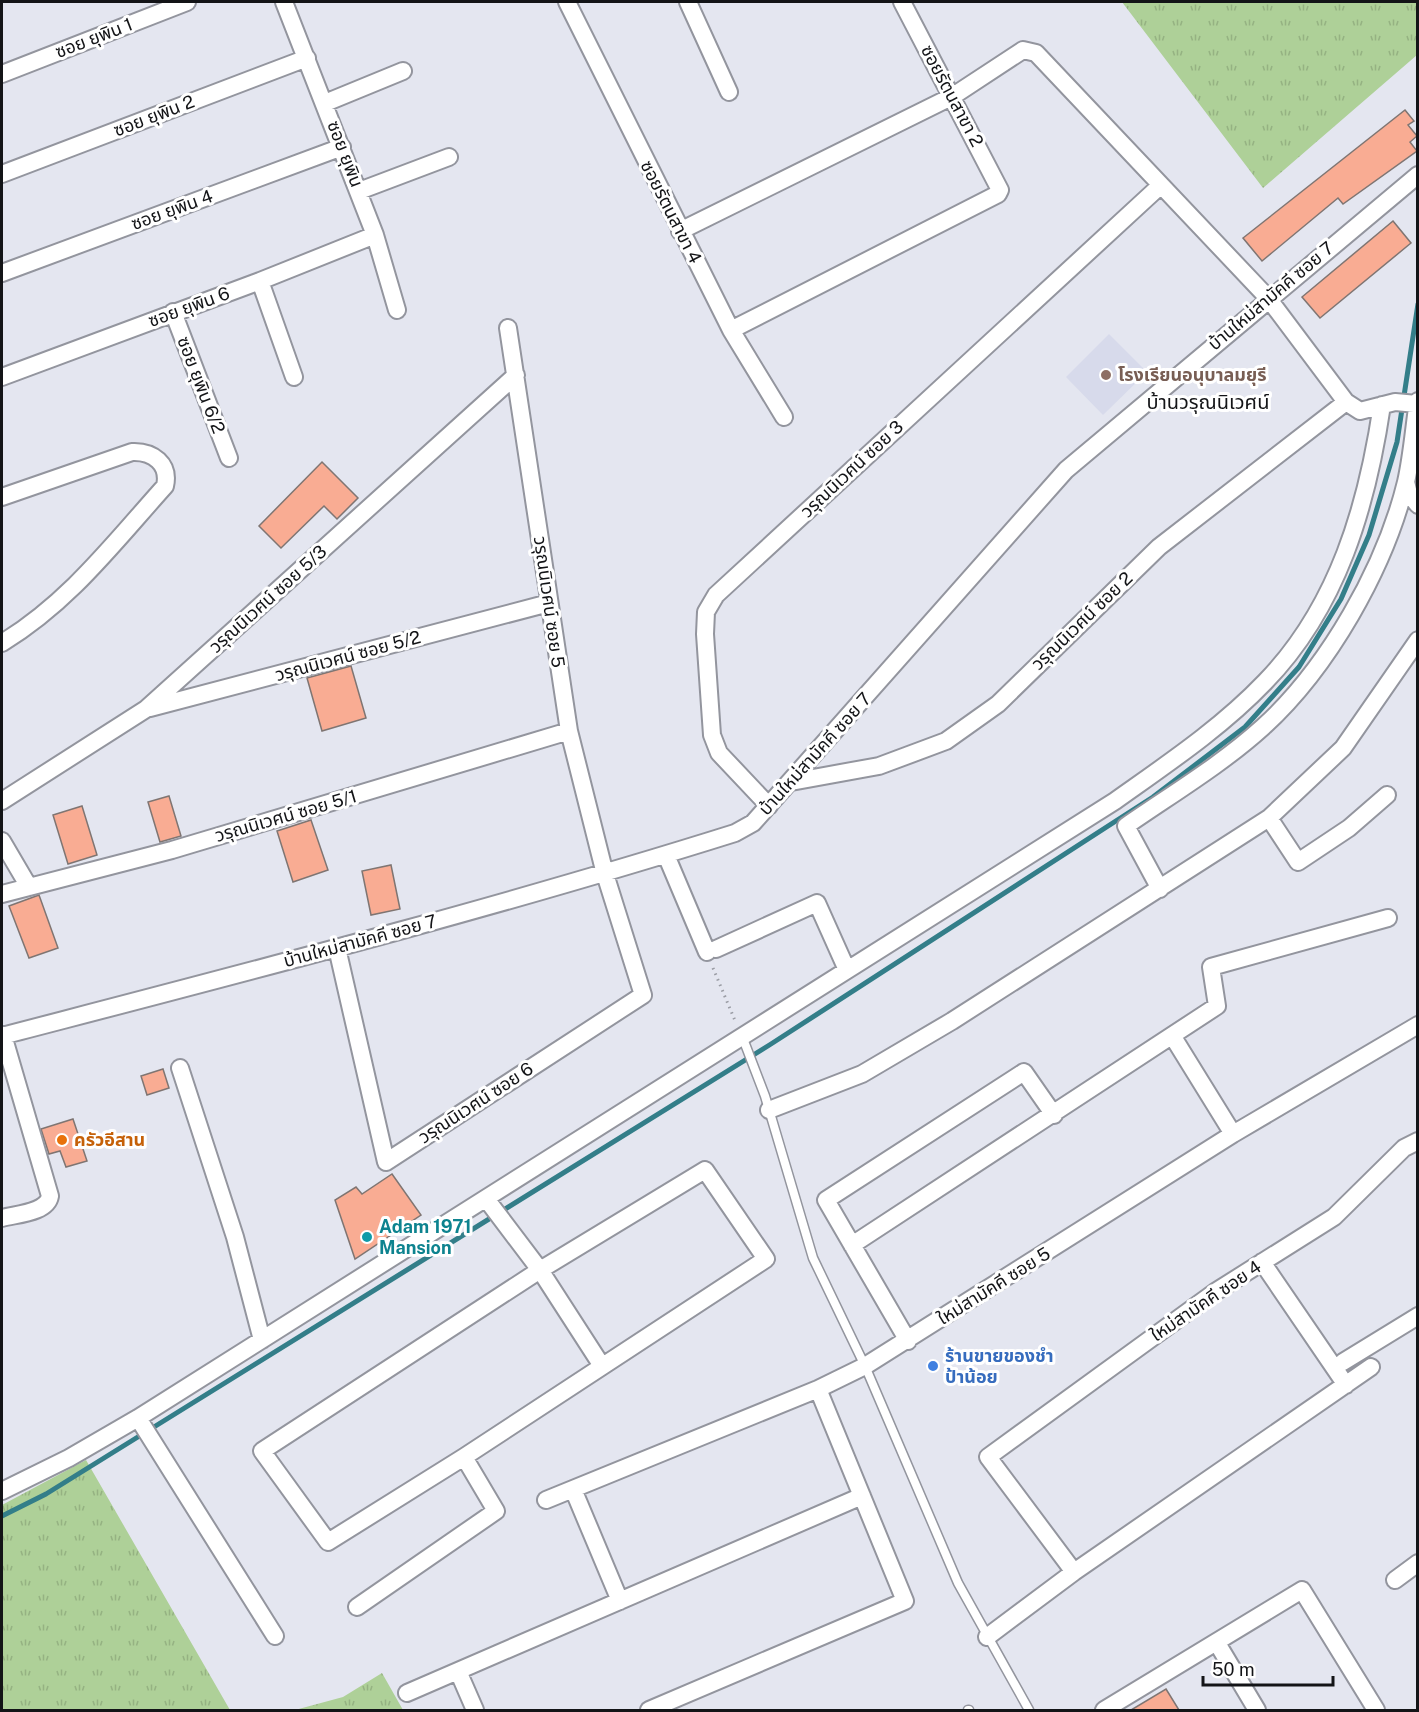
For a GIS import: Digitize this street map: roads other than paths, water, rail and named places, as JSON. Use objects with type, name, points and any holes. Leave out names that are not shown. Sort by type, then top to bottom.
[{"type":"street","name":"ซอย ยุพิน 1","points":[[2,74],[187,2]]},
{"type":"street","name":"ซอย ยุพิน","points":[[284,2],[359,191],[375,235],[397,310]]},
{"type":"street","name":"ซอยรัตนสาขา 4","points":[[567,2],[731,330],[784,417]]},
{"type":"street","points":[[688,2],[729,92]]},
{"type":"street","name":"ซอยรัตนสาขา 2","points":[[731,330],[998,194],[1000,190],[953,96],[902,2]]},
{"type":"street","points":[[680,231],[953,96],[1023,50],[1036,53],[1268,298],[1346,402],[1360,411],[1404,403]]},
{"type":"street","name":"ซอย ยุพิน 2","points":[[2,174],[307,58]]},
{"type":"street","points":[[325,103],[403,71]]},
{"type":"street","name":"ซอย ยุพิน 4","points":[[2,273],[342,147]]},
{"type":"street","points":[[359,191],[449,157]]},
{"type":"street","name":"บ้านใหม่สามัคคี ซอย 7","points":[[2,1035],[337,948],[605,874],[735,833],[753,823],[1066,470],[1268,298],[1418,175]]},
{"type":"street","name":"วรุณนิเวศน์ ซอย 3","points":[[770,806],[719,753],[712,735],[705,634],[706,612],[716,595],[1161,185]]},
{"type":"street","name":"ซอย ยุพิน 6","points":[[2,377],[173,312],[260,282],[375,235]]},
{"type":"street","points":[[260,282],[294,377]]},
{"type":"street","name":"ซอย ยุพิน 6/2","points":[[173,312],[229,458]]},
{"type":"street","name":"วรุณนิเวศน์ ซอย 5","points":[[508,328],[569,731],[605,874]]},
{"type":"street","name":"วรุณนิเวศน์ ซอย 5/3","points":[[2,801],[146,709],[516,375]]},
{"type":"street","name":"วรุณนิเวศน์ ซอย 2","points":[[791,782],[879,766],[946,741],[998,704],[1159,547],[1346,402]]},
{"type":"street","points":[[1404,403],[1406,482],[1409,494],[1418,505]]},
{"type":"street","points":[[2,1491],[143,1425],[262,1340],[743,1041],[847,970],[1115,801],[1189,749],[1267,681],[1311,623],[1348,549],[1369,483],[1404,403]]},
{"type":"street","points":[[2,497],[132,452],[142,452],[156,458],[167,478],[165,486],[70,592],[44,616],[2,643]]},
{"type":"street","points":[[1160,889],[1126,826],[1230,755],[1262,728],[1293,694],[1341,629],[1366,584],[1387,536],[1406,482]]},
{"type":"street","name":"วรุณนิเวศน์ ซอย 5/2","points":[[146,709],[549,603]]},
{"type":"street","points":[[769,1110],[862,1074],[952,1021],[1269,818],[1343,748],[1418,640]]},
{"type":"street","name":"วรุณนิเวศน์ ซอย 5/1","points":[[2,894],[172,850],[569,731]]},
{"type":"street","points":[[1269,818],[1298,862],[1349,828],[1387,795]]},
{"type":"street","points":[[2,841],[30,887]]},
{"type":"street","points":[[666,855],[711,950],[817,903],[847,970]]},
{"type":"street","name":"วรุณนิเวศน์ ซอย 6","points":[[337,948],[386,1162],[643,995],[605,874]]},
{"type":"street","points":[[852,1245],[1054,1115],[1217,1006],[1211,967],[1388,918]]},
{"type":"street","name":"ใหม่สามัคคี ซอย 5","points":[[546,1500],[818,1389],[865,1366],[1233,1134],[1418,1025]]},
{"type":"street","points":[[2,1035],[49,1191],[49,1201],[41,1208],[2,1218]]},
{"type":"street","points":[[1173,1037],[1233,1134]]},
{"type":"street","points":[[180,1068],[235,1237],[262,1340]]},
{"type":"street","points":[[908,1341],[826,1200],[1024,1072],[1054,1115]]},
{"type":"street","name":"ใหม่สามัคคี ซอย 4","points":[[1074,1572],[988,1457],[1215,1292],[1334,1216],[1404,1148],[1418,1141]]},
{"type":"street","points":[[705,1170],[766,1259],[464,1457],[328,1542],[262,1451],[540,1270],[705,1170]]},
{"type":"street","points":[[487,1200],[540,1270],[602,1366]]},
{"type":"street","points":[[1262,1262],[1346,1385]]},
{"type":"street","points":[[1343,1362],[1418,1316]]},
{"type":"street","points":[[987,1637],[1074,1572],[1371,1367]]},
{"type":"street","points":[[660,1708],[905,1601],[818,1389]]},
{"type":"street","points":[[143,1425],[275,1636]]},
{"type":"street","points":[[357,1606],[496,1511],[464,1457]]},
{"type":"street","points":[[573,1489],[620,1601]]},
{"type":"street","points":[[407,1693],[862,1496]]},
{"type":"street","points":[[1395,1581],[1418,1563]]},
{"type":"street","points":[[1109,1709],[1302,1590],[1376,1710]]},
{"type":"street","points":[[1216,1643],[1257,1710]]},
{"type":"street","points":[[458,1671],[475,1710]]},
{"type":"lane","points":[[743,1041],[769,1110],[813,1258],[865,1366],[958,1583],[1029,1710]]},
{"type":"waterway","points":[[2,1516],[46,1494],[771,1044],[1153,797],[1245,727],[1299,667],[1341,599],[1369,535],[1397,442],[1418,304]]},
{"type":"place","name":"โรงเรียนอนุบาลมยุรี","points":[[1106,375]]},
{"type":"place","name":"ครัวอีสาน","points":[[62,1140]]},
{"type":"place","name":"Adam 1971 Mansion","points":[[367,1237]]},
{"type":"place","name":"ร้านขายของชำ ป้าน้อย","points":[[933,1366]]},
{"type":"district","name":"บ้านวรุณนิเวศน์","points":[[1208,402]]}]
